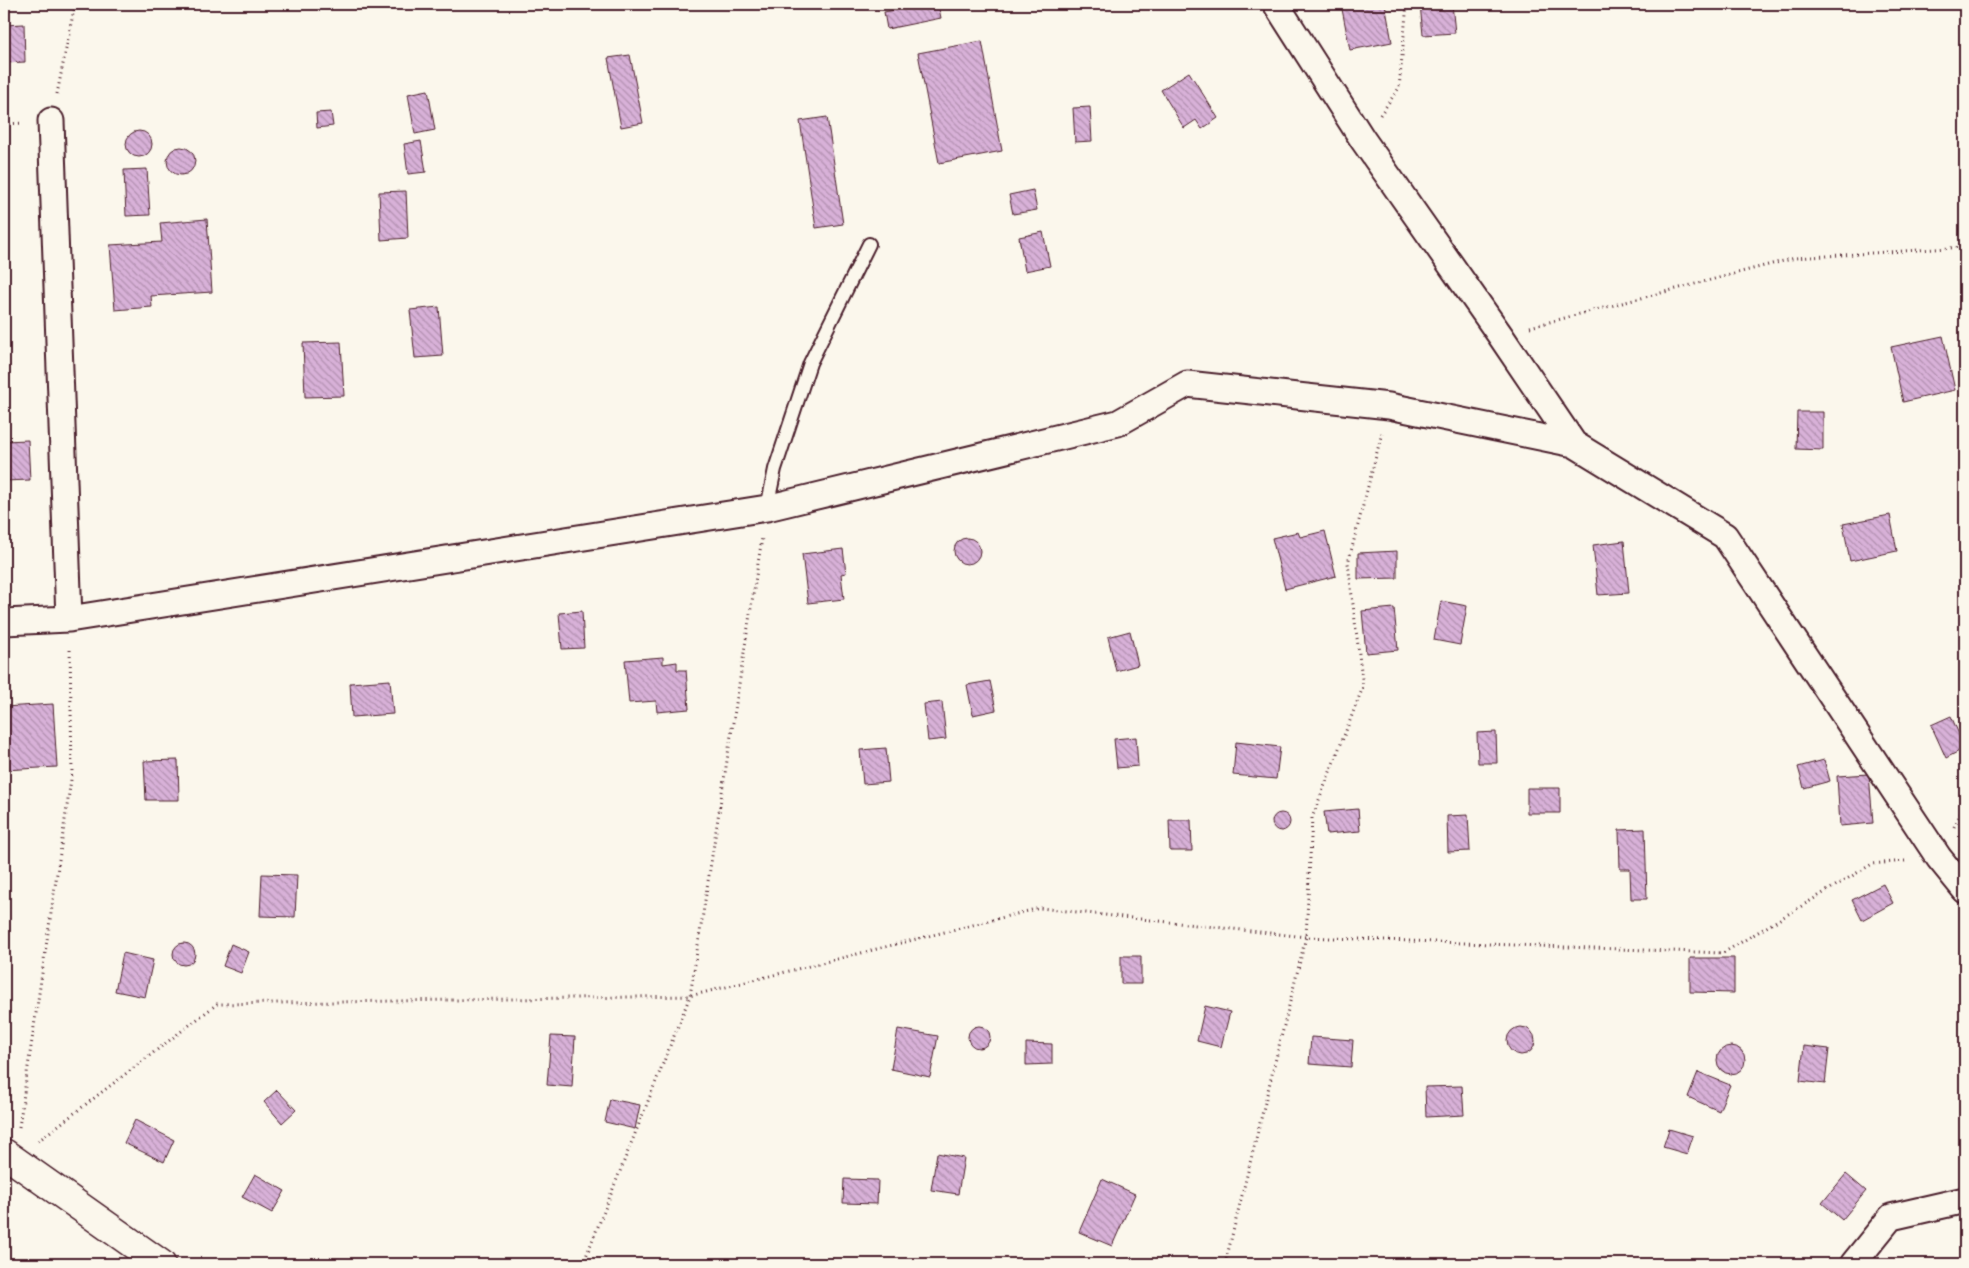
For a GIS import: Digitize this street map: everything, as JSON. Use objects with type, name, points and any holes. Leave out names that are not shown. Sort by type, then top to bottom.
[{"type":"street","points":[[1276,4],[1363,140],[1500,334],[1574,444]]},
{"type":"street","points":[[51,122],[70,619]]},
{"type":"street","points":[[4,622],[70,619],[767,508],[1118,423],[1187,384],[1390,406],[1574,444],[1724,536],[1939,858],[1965,890]]},
{"type":"street","points":[[9,1156],[161,1264]]},
{"type":"street","points":[[1853,1264],[1891,1217],[1965,1200]]},
{"type":"lane","points":[[767,508],[775,469],[810,363],[869,244]]},
{"type":"path","points":[[51,122],[74,4]]},
{"type":"path","points":[[1363,140],[1400,88],[1407,4]]},
{"type":"path","points":[[1500,334],[1795,258],[1965,247]]},
{"type":"path","points":[[1225,1264],[1306,937],[1312,818],[1363,687],[1348,563],[1390,406]]},
{"type":"path","points":[[583,1264],[690,996],[767,508]]},
{"type":"path","points":[[9,1156],[72,773],[70,619]]},
{"type":"path","points":[[9,1156],[217,1004],[690,996],[1040,908],[1306,937],[1723,953],[1872,864],[1939,858],[1965,803]]},
{"type":"building","points":[[925,4],[938,4],[941,18],[887,29],[884,12]]},
{"type":"building","points":[[1341,4],[1385,4],[1392,42],[1350,50]]},
{"type":"building","points":[[1420,4],[1452,4],[1455,33],[1423,35]]},
{"type":"building","points":[[24,24],[25,62],[4,63],[4,25]]},
{"type":"building","points":[[982,41],[1002,151],[939,163],[918,53]]},
{"type":"building","points":[[630,55],[643,123],[621,127],[608,58]]},
{"type":"building","points":[[1189,72],[1218,118],[1202,129],[1196,120],[1184,128],[1161,90]]},
{"type":"building","points":[[428,90],[435,130],[415,134],[408,94]]},
{"type":"building","points":[[1090,107],[1092,141],[1075,142],[1073,108]]},
{"type":"building","points":[[331,112],[333,126],[317,128],[316,113]]},
{"type":"building","points":[[827,117],[843,224],[816,228],[800,121]]},
{"type":"building","points":[[139,131],[148,135],[152,144],[148,153],[139,157],[130,153],[126,144],[130,135]]},
{"type":"building","points":[[421,141],[426,172],[408,174],[404,144]]},
{"type":"building","points":[[181,147],[191,151],[195,161],[191,171],[181,175],[171,171],[167,161],[171,151]]},
{"type":"building","points":[[147,169],[150,215],[126,216],[124,170]]},
{"type":"building","points":[[1033,190],[1037,210],[1013,214],[1009,195]]},
{"type":"building","points":[[406,191],[408,238],[381,240],[379,192]]},
{"type":"building","points":[[207,219],[212,292],[151,296],[152,307],[115,310],[110,245],[162,242],[160,223]]},
{"type":"building","points":[[1043,232],[1050,266],[1025,271],[1019,237]]},
{"type":"building","points":[[439,307],[443,356],[415,358],[410,310]]},
{"type":"building","points":[[1943,336],[1955,390],[1903,402],[1891,347]]},
{"type":"building","points":[[341,342],[344,396],[305,397],[303,343]]},
{"type":"building","points":[[1797,412],[1823,412],[1823,450],[1796,449]]},
{"type":"building","points":[[28,440],[30,480],[4,481],[4,441]]},
{"type":"building","points":[[1890,515],[1897,551],[1850,561],[1843,524]]},
{"type":"building","points":[[1325,531],[1336,576],[1285,589],[1272,538],[1298,532],[1300,537]]},
{"type":"building","points":[[967,538],[976,542],[980,551],[976,560],[967,564],[958,560],[954,551],[958,542]]},
{"type":"building","points":[[1624,541],[1629,593],[1598,595],[1593,545]]},
{"type":"building","points":[[843,549],[846,573],[841,574],[844,599],[808,603],[802,554]]},
{"type":"building","points":[[1397,551],[1397,578],[1358,579],[1358,553]]},
{"type":"building","points":[[1441,601],[1467,606],[1460,645],[1434,640]]},
{"type":"building","points":[[1394,608],[1398,650],[1366,653],[1362,611]]},
{"type":"building","points":[[582,611],[584,648],[562,649],[559,613]]},
{"type":"building","points":[[1130,631],[1138,665],[1116,671],[1108,637]]},
{"type":"building","points":[[663,657],[663,664],[677,662],[677,670],[686,670],[689,709],[657,712],[656,701],[629,703],[625,660]]},
{"type":"building","points":[[390,680],[393,714],[352,717],[350,683]]},
{"type":"building","points":[[990,681],[996,710],[973,715],[967,685]]},
{"type":"building","points":[[942,702],[946,739],[928,741],[924,704]]},
{"type":"building","points":[[53,704],[57,767],[4,770],[4,707]]},
{"type":"building","points":[[1951,716],[1965,748],[1946,758],[1931,725]]},
{"type":"building","points":[[1496,732],[1497,763],[1478,763],[1477,733]]},
{"type":"building","points":[[1136,737],[1138,766],[1117,768],[1114,739]]},
{"type":"building","points":[[1236,742],[1280,747],[1276,779],[1233,775]]},
{"type":"building","points":[[886,748],[889,782],[863,784],[860,750]]},
{"type":"building","points":[[178,760],[179,800],[146,800],[144,761]]},
{"type":"building","points":[[1824,760],[1830,781],[1804,788],[1798,767]]},
{"type":"building","points":[[1869,774],[1873,823],[1840,826],[1837,776]]},
{"type":"building","points":[[1527,788],[1560,788],[1560,813],[1527,813]]},
{"type":"building","points":[[1358,809],[1360,831],[1327,834],[1324,812]]},
{"type":"building","points":[[1281,813],[1287,816],[1290,822],[1287,828],[1281,831],[1275,828],[1272,822],[1275,816]]},
{"type":"building","points":[[1468,815],[1470,851],[1448,852],[1447,816]]},
{"type":"building","points":[[1169,820],[1191,820],[1192,851],[1170,851]]},
{"type":"building","points":[[1645,829],[1647,899],[1631,899],[1630,869],[1620,869],[1619,830]]},
{"type":"building","points":[[262,874],[297,875],[295,917],[260,916]]},
{"type":"building","points":[[1883,884],[1893,903],[1862,920],[1852,900]]},
{"type":"building","points":[[184,943],[192,946],[195,954],[192,962],[184,965],[176,962],[173,954],[176,946]]},
{"type":"building","points":[[231,944],[249,952],[241,973],[223,966]]},
{"type":"building","points":[[123,953],[153,960],[145,997],[115,991]]},
{"type":"building","points":[[1121,956],[1141,956],[1141,984],[1121,984]]},
{"type":"building","points":[[1690,958],[1734,958],[1734,993],[1690,992]]},
{"type":"building","points":[[1205,1006],[1230,1012],[1221,1047],[1197,1041]]},
{"type":"building","points":[[979,1026],[987,1029],[990,1037],[987,1045],[979,1048],[971,1045],[968,1037],[971,1029]]},
{"type":"building","points":[[1521,1027],[1531,1031],[1535,1041],[1531,1051],[1521,1055],[1511,1051],[1507,1041],[1511,1031]]},
{"type":"building","points":[[898,1029],[938,1036],[930,1077],[891,1069]]},
{"type":"building","points":[[551,1036],[575,1037],[572,1087],[547,1085]]},
{"type":"building","points":[[1311,1037],[1353,1040],[1351,1067],[1309,1064]]},
{"type":"building","points":[[1026,1043],[1052,1044],[1052,1064],[1026,1065]]},
{"type":"building","points":[[1731,1046],[1741,1050],[1745,1060],[1741,1070],[1731,1074],[1721,1070],[1717,1060],[1721,1050]]},
{"type":"building","points":[[1804,1046],[1829,1049],[1825,1084],[1800,1081]]},
{"type":"building","points":[[1698,1072],[1730,1085],[1719,1111],[1688,1097]]},
{"type":"building","points":[[1462,1086],[1464,1115],[1426,1117],[1425,1087]]},
{"type":"building","points":[[277,1090],[296,1110],[282,1123],[264,1102]]},
{"type":"building","points":[[610,1099],[640,1105],[635,1129],[605,1122]]},
{"type":"building","points":[[135,1120],[174,1140],[164,1162],[124,1143]]},
{"type":"building","points":[[1669,1129],[1693,1136],[1687,1154],[1663,1147]]},
{"type":"building","points":[[937,1153],[964,1158],[958,1194],[931,1190]]},
{"type":"building","points":[[255,1174],[285,1191],[272,1213],[242,1197]]},
{"type":"building","points":[[1846,1174],[1866,1191],[1842,1220],[1822,1203]]},
{"type":"building","points":[[844,1179],[878,1180],[877,1204],[843,1203]]},
{"type":"building","points":[[1102,1179],[1135,1194],[1112,1246],[1079,1232]]},
{"type":"building","points":[[1340,1260],[1357,1264],[1339,1264]]}]
